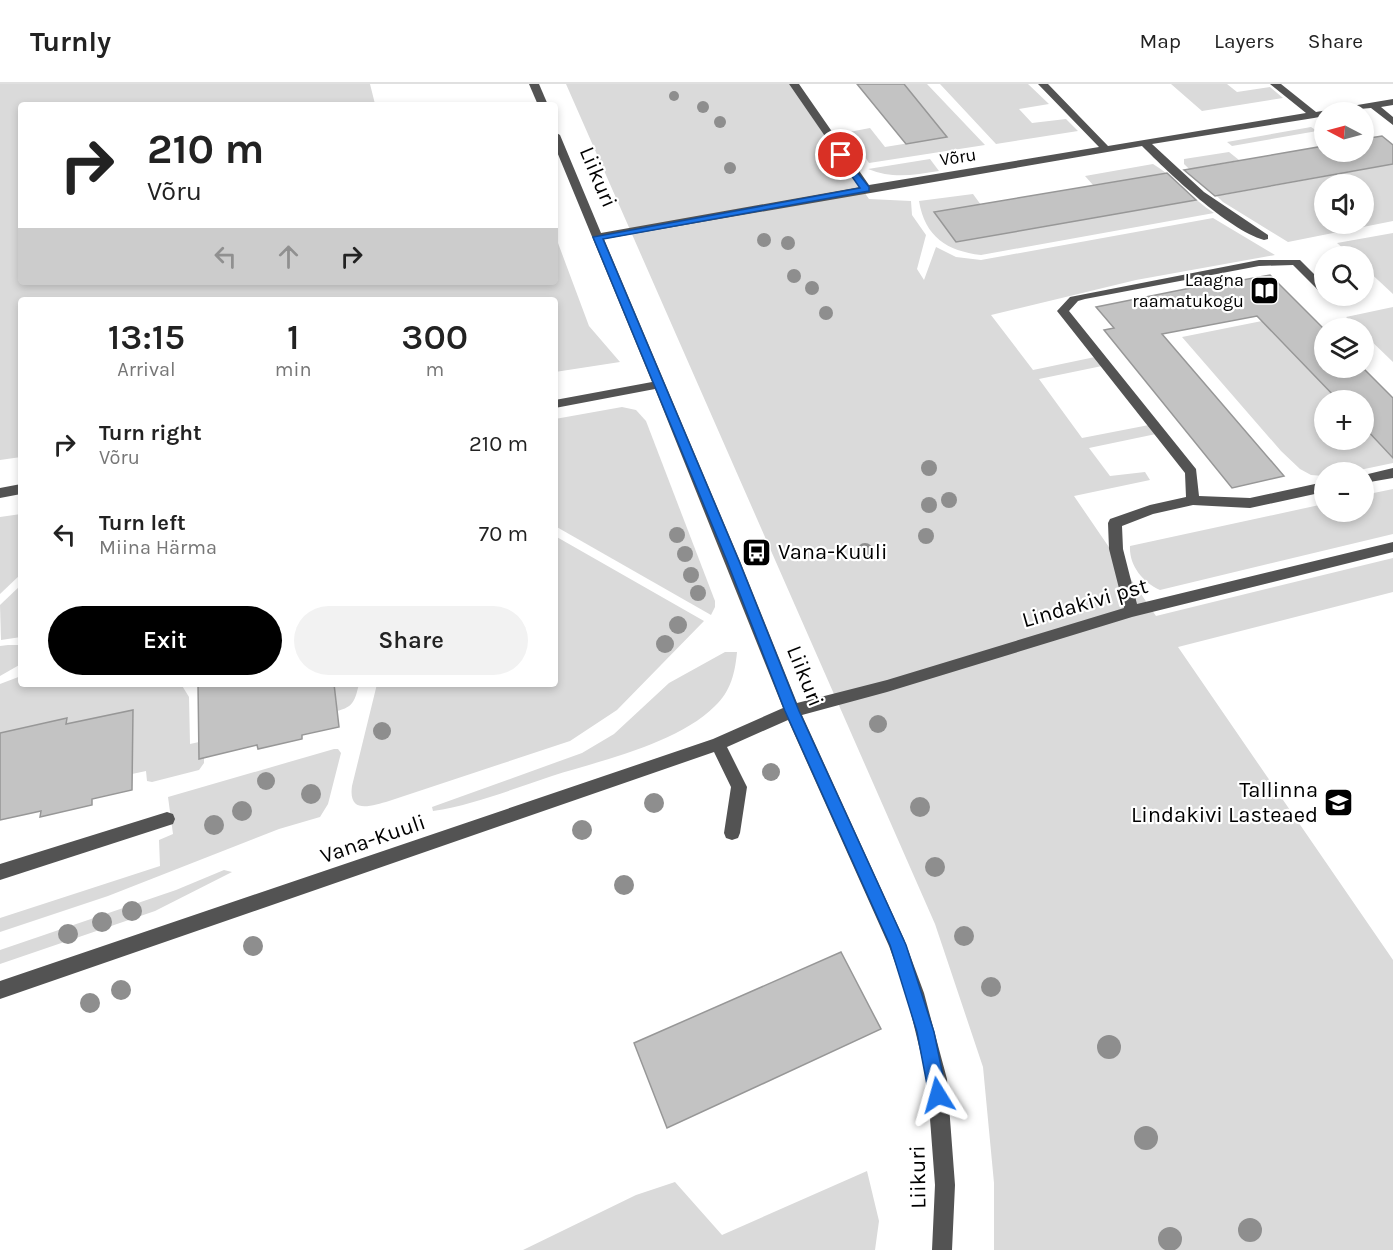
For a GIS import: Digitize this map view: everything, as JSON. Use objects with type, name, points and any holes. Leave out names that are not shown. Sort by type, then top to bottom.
[{"type":"street","points":[[534,84],[542,102]]},
{"type":"street","points":[[794,84],[866,189]]},
{"type":"street","points":[[1043,84],[1106,149]]},
{"type":"street","points":[[1275,84],[1314,111]]},
{"type":"street","points":[[1374,105],[1393,102]]},
{"type":"street","points":[[1374,106],[1393,122]]},
{"type":"street","name":"Võru","points":[[598,237],[866,189],[1314,115]]},
{"type":"street","name":"Liikuri","points":[[558,142],[660,384],[792,711],[898,945],[918,1002],[937,1079],[945,1185],[942,1250]]},
{"type":"street","points":[[1145,143],[1185,183],[1221,213],[1264,237]]},
{"type":"street","points":[[1193,500],[1191,472],[1063,311],[1074,299],[1083,296],[1259,263],[1296,262],[1314,280]]},
{"type":"street","points":[[558,403],[660,384]]},
{"type":"street","points":[[1374,477],[1393,473]]},
{"type":"street","points":[[0,492],[18,489]]},
{"type":"street","points":[[1132,611],[1116,549],[1115,523],[1150,510],[1193,500],[1250,503],[1314,490]]},
{"type":"street","name":"Lindakivi pst","points":[[792,711],[887,686],[1132,611],[1393,547]]},
{"type":"street","name":"Vana-Kuuli","points":[[0,990],[718,744],[792,711]]},
{"type":"street","points":[[718,744],[739,787],[732,833]]},
{"type":"street","points":[[0,872],[167,819]]},
{"type":"shaded area","points":[[0,84],[370,84],[374,102],[18,102],[18,285],[558,285],[558,243],[589,326],[620,362],[558,372],[558,297],[18,297],[18,457],[0,460]]},
{"type":"shaded area","points":[[566,84],[789,84],[869,199],[911,201],[912,215],[926,235],[917,269],[924,280],[936,247],[956,257],[981,260],[1213,218],[1275,255],[1136,280],[991,315],[1033,370],[1095,357],[1102,366],[1039,379],[1082,438],[1149,425],[1156,434],[1089,448],[1110,476],[1145,472],[1150,480],[1074,496],[1156,616],[1393,558],[1393,592],[1178,647],[1393,960],[1393,1250],[994,1250],[994,1183],[983,1067],[935,924]]},
{"type":"shaded area","points":[[904,84],[927,84],[985,145],[869,163],[849,132],[870,128],[885,147],[946,137]]},
{"type":"shaded area","points":[[940,84],[1028,84],[1049,104],[1019,109],[1032,123],[1066,119],[1078,131],[996,144]]},
{"type":"shaded area","points":[[1171,84],[1227,84],[1237,92],[1270,87],[1283,98],[1202,111]]},
{"type":"shaded area","points":[[1311,127],[1314,129],[1314,132],[1232,146],[1227,142]]},
{"type":"shaded area","points":[[1229,152],[1239,160],[1196,168],[1223,195],[1314,178],[1314,234],[1328,234],[1288,242],[1223,202],[1184,164],[1184,159]]},
{"type":"shaded area","points":[[930,159],[939,171],[895,175],[868,169]]},
{"type":"shaded area","points":[[1153,164],[1214,213],[981,255],[958,250],[940,240],[926,224],[919,201],[973,194],[981,205],[935,213],[957,242],[1164,205],[1138,178],[1093,185],[1085,176]]},
{"type":"shaded area","points":[[1393,164],[1393,221],[1374,225],[1374,174],[1338,174]]},
{"type":"shaded area","points":[[1393,233],[1393,294],[1374,276],[1374,246],[1340,246],[1337,243]]},
{"type":"shaded area","points":[[1393,307],[1393,362],[1374,344],[1374,318],[1346,317]]},
{"type":"shaded area","points":[[1262,321],[1314,375],[1314,378],[1317,378],[1328,390],[1314,390],[1314,450],[1374,450],[1374,438],[1393,458],[1393,463],[1374,467],[1374,462],[1314,462],[1314,475],[1300,469],[1281,451],[1182,337]]},
{"type":"shaded area","points":[[622,407],[636,410],[646,421],[715,601],[711,615],[558,528],[558,418]]},
{"type":"shaded area","points":[[1393,489],[1393,534],[1160,590],[1142,578],[1134,566],[1130,553],[1130,546],[1314,506],[1314,522],[1374,522],[1374,493]]},
{"type":"shaded area","points":[[18,514],[18,577],[0,594],[0,517]]},
{"type":"shaded area","points":[[558,538],[704,621],[617,710],[570,741],[368,806],[357,805],[352,795],[352,786],[376,687],[558,687]]},
{"type":"shaded area","points":[[18,588],[18,637],[1,640],[0,605]]},
{"type":"shaded area","points":[[18,645],[18,666],[0,676],[0,646]]},
{"type":"shaded area","points":[[725,652],[737,652],[733,674],[725,694],[715,706],[681,731],[616,757],[478,801],[433,811],[432,807],[582,753],[614,734],[669,683]]},
{"type":"shaded area","points":[[18,677],[18,687],[183,687],[189,697],[190,744],[199,742],[199,758],[204,757],[204,763],[199,770],[152,782],[147,781],[146,771],[132,774],[133,710],[66,724],[66,719],[0,733],[0,684]]},
{"type":"shaded area","points":[[334,687],[358,687],[353,702],[337,711]]},
{"type":"shaded area","points":[[338,749],[341,753],[328,804],[320,817],[279,829],[108,896],[0,932],[0,918],[160,866],[159,840],[173,834],[168,797]]},
{"type":"shaded area","points":[[224,870],[232,872],[155,911],[0,964],[0,950],[176,890]]},
{"type":"shaded area","points":[[867,1171],[879,1221],[875,1250],[523,1250],[636,1195],[675,1182],[722,1235]]},
{"type":"building","points":[[857,84],[904,84],[947,137],[906,144]]},
{"type":"building","points":[[1382,136],[1393,145],[1393,164],[1337,174],[1314,174],[1314,178],[1215,196],[1184,170],[1314,148],[1314,162],[1374,162],[1374,137]]},
{"type":"building","points":[[1167,173],[1196,200],[956,242],[934,212]]},
{"type":"building","points":[[1270,275],[1314,319],[1314,375],[1257,316],[1162,334],[1284,476],[1232,488],[1104,330],[1114,328],[1096,307],[1235,279],[1237,281]]},
{"type":"building","points":[[1317,378],[1373,378],[1393,398],[1393,458],[1374,438],[1374,390],[1328,390]]},
{"type":"building","points":[[198,687],[334,687],[339,727],[302,735],[302,739],[258,749],[257,745],[199,759]]},
{"type":"building","points":[[133,710],[132,790],[92,799],[92,805],[40,817],[41,811],[0,820],[0,733],[67,718],[66,724]]},
{"type":"building","points":[[841,952],[881,1029],[667,1128],[634,1043]]},
{"type":"place","name":"Laagna raamatukogu","points":[[1265,290]]},
{"type":"place","name":"Vana-Kuuli","points":[[757,552]]},
{"type":"place","name":"Tallinna Lindakivi Lasteaed","points":[[1339,803]]},
{"type":"route","points":[[841,155],[866,189],[598,237],[733,561],[792,711],[898,945],[926,1032],[937,1079],[938,1095]]}]
